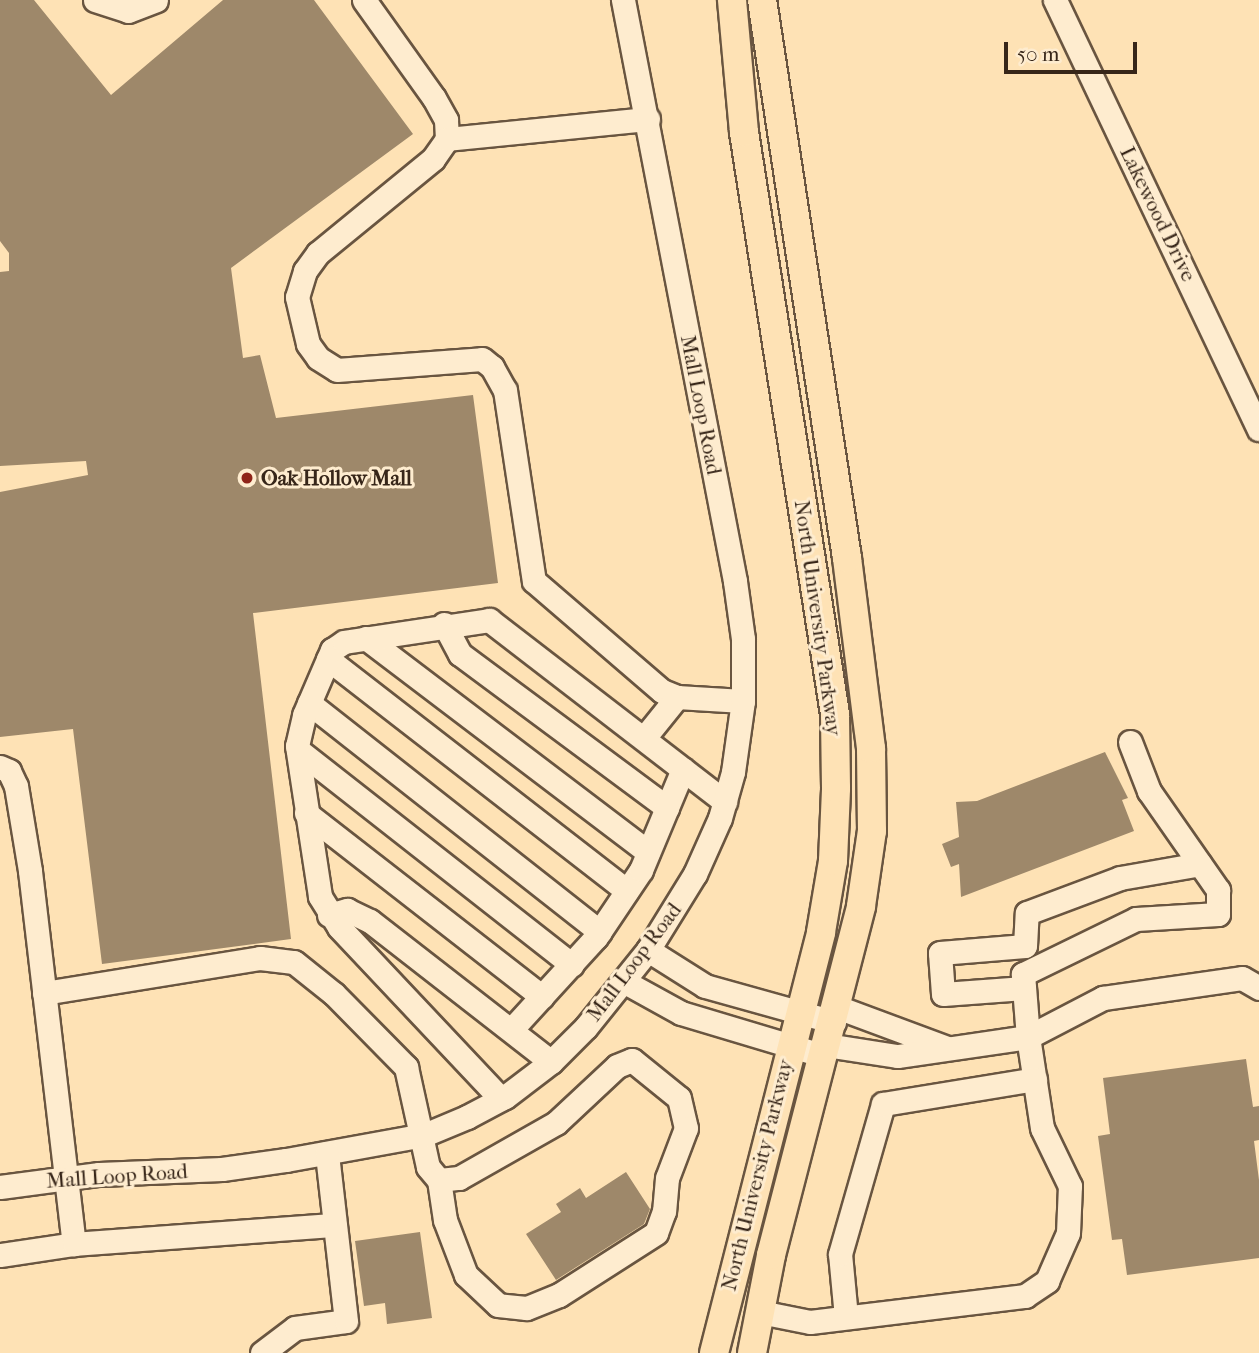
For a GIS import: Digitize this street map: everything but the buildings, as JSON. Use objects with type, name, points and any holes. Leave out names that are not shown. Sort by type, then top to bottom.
[{"type":"main road","name":"North University Parkway","points":[[714,1353],[800,1012],[833,861],[835,714],[744,132],[732,0]]},
{"type":"main road","name":"North University Parkway","points":[[752,1353],[771,1255],[831,1033],[861,906],[872,831],[871,748],[847,558],[762,0]]},
{"type":"street","points":[[95,0],[128,11],[156,0]]},
{"type":"street","points":[[364,0],[434,98],[446,120],[446,139],[433,159],[318,253],[297,297],[307,341],[318,358],[337,370],[482,359],[492,367],[505,390],[534,581],[634,670],[677,698],[743,701]]},
{"type":"street","name":"Mall Loop Road","points":[[0,1187],[65,1178],[222,1169],[424,1135],[501,1099],[551,1062],[648,950],[695,874],[725,802],[743,701],[743,639],[735,581],[623,0]]},
{"type":"street","name":"Lakewood Drive","points":[[1055,0],[1259,429]]},
{"type":"street","points":[[446,139],[648,119]]},
{"type":"street","points":[[501,1099],[328,915],[313,864],[298,750],[309,703],[328,659],[344,642],[444,624],[489,620],[725,802]]},
{"type":"street","points":[[444,624],[460,654],[667,808]]},
{"type":"street","points":[[366,638],[648,852]]},
{"type":"street","points":[[328,659],[626,891]]},
{"type":"street","points":[[644,738],[677,698]]},
{"type":"street","points":[[309,703],[600,932]]},
{"type":"street","points":[[1025,946],[940,953],[943,994],[1024,981],[1136,919],[1218,914],[1218,890],[1149,791],[1130,742]]},
{"type":"street","points":[[298,750],[572,965]]},
{"type":"street","points":[[0,767],[9,771],[16,786],[74,1244]]},
{"type":"street","points":[[511,1030],[600,932],[648,852],[683,769]]},
{"type":"street","points":[[306,813],[542,998]]},
{"type":"street","points":[[760,1312],[810,1322],[1025,1296],[1047,1281],[1068,1233],[1070,1186],[1042,1128],[1028,1037],[1024,981],[1027,913],[1120,878],[1200,864]]},
{"type":"street","points":[[328,915],[347,910],[370,920],[551,1062]]},
{"type":"street","points":[[648,950],[705,986],[800,1012],[831,1033],[897,1056],[1028,1037],[1103,998],[1242,978],[1259,988]]},
{"type":"street","points":[[44,993],[260,958],[295,962],[334,994],[406,1067],[424,1135],[428,1167],[439,1180],[444,1220],[466,1275],[498,1305],[526,1308],[559,1295],[656,1233],[664,1212],[667,1178],[686,1128],[678,1098],[632,1060],[617,1066],[556,1123],[459,1178],[439,1180]]},
{"type":"street","points":[[623,981],[681,1013],[790,1046],[831,1033],[950,1049]]},
{"type":"street","points":[[846,1317],[840,1254],[883,1104],[1035,1079]]},
{"type":"street","points":[[262,1353],[295,1328],[346,1321],[327,1153]]},
{"type":"street","points":[[0,1255],[74,1244],[334,1225]]},
{"type":"place","name":"Oak Hollow Mall","points":[[247,478]]}]
